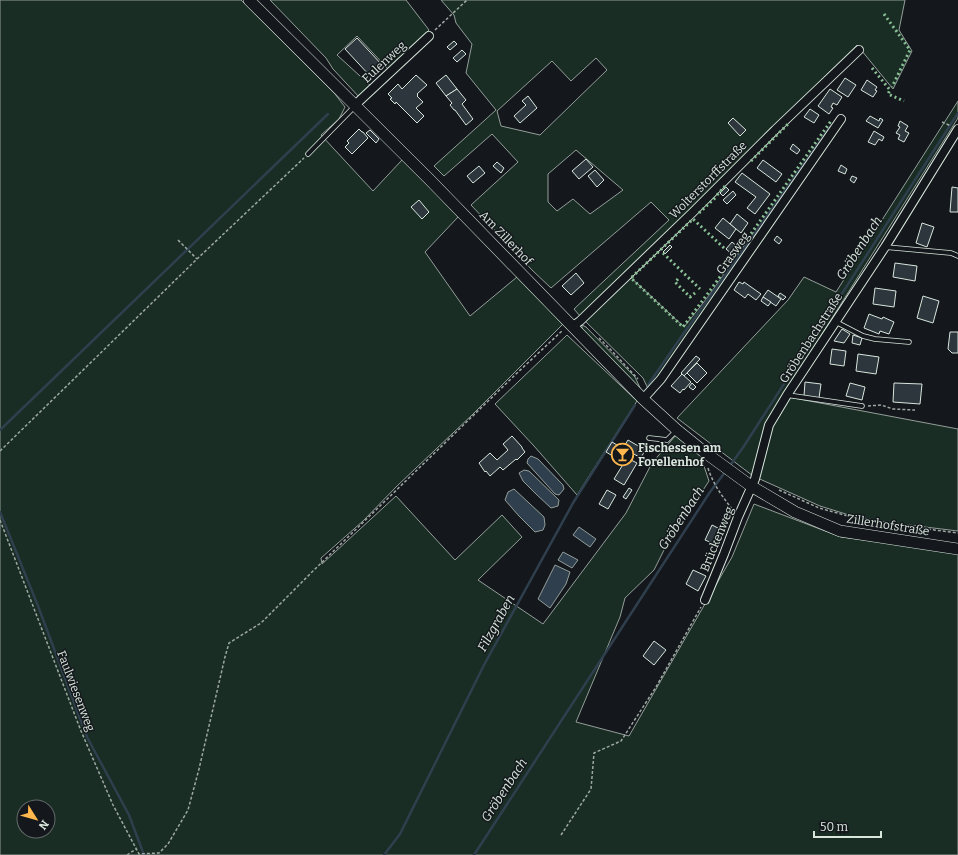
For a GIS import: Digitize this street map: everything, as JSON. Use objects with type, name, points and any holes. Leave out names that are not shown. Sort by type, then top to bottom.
[{"type":"street","name":"Am Zillerhof","points":[[249,0],[435,185],[643,399],[703,451],[751,486]]},
{"type":"street","name":"Eulenweg","points":[[355,105],[429,36]]},
{"type":"street","name":"Wolterstorffstraße","points":[[572,325],[580,321],[859,50]]},
{"type":"street","name":"Grasweg","points":[[643,399],[662,379],[841,119]]},
{"type":"street","name":"Gröbenbachstraße","points":[[751,486],[755,479],[769,425],[787,395],[885,247],[958,130]]},
{"type":"street","name":"Brückenweg","points":[[705,600],[751,486]]},
{"type":"street","name":"Zillerhofstraße","points":[[751,486],[795,512],[840,531],[958,549]]},
{"type":"lane","points":[[308,154],[355,105]]},
{"type":"lane","points":[[885,247],[950,252],[958,256]]},
{"type":"lane","points":[[836,322],[862,336],[875,339],[909,342]]},
{"type":"lane","points":[[787,395],[862,406]]},
{"type":"lane","points":[[649,438],[667,440],[677,430]]},
{"type":"path","points":[[429,36],[467,0]]},
{"type":"path","points":[[0,451],[197,259],[308,154]]},
{"type":"path","points":[[178,240],[197,259]]},
{"type":"path","name":"Faulwiesenweg","points":[[0,520],[81,731],[113,805],[139,854],[159,853],[168,844],[188,810],[229,643],[261,623],[516,374],[572,325]]},
{"type":"path","points":[[862,406],[881,404],[893,409],[915,410]]},
{"type":"path","points":[[712,478],[718,490],[738,517]]},
{"type":"path","points":[[776,489],[819,508],[848,516],[887,524],[958,533]]},
{"type":"path","points":[[561,835],[591,788],[594,752],[621,741],[656,687],[705,600]]},
{"type":"path","points":[[127,855],[136,849]]},
{"type":"green space","points":[[0,0],[241,0],[335,94],[345,107],[339,119],[321,135],[373,191],[402,160],[459,216],[425,252],[470,316],[517,277],[563,324],[363,521],[321,558],[322,564],[396,496],[455,560],[502,515],[522,537],[478,580],[543,624],[626,513],[652,463],[676,435],[700,454],[709,481],[665,548],[654,570],[625,598],[620,617],[576,722],[629,736],[732,557],[754,504],[841,537],[958,552],[958,855],[0,855]]},
{"type":"green space","points":[[270,0],[406,0],[429,30],[389,70],[357,36],[337,55],[372,87],[360,98],[333,69],[326,58]]},
{"type":"green space","points":[[441,0],[905,0],[899,30],[912,51],[893,89],[857,45],[626,273],[684,327],[707,298],[754,232],[756,235],[649,391],[643,378],[574,309],[669,220],[651,202],[551,288],[532,270],[471,205],[518,162],[492,134],[444,176],[434,166],[496,110],[466,73],[472,44],[456,23],[454,15]],"holes":[[[596,58],[607,70],[540,135],[501,126],[497,111],[552,61],[571,81]],[[576,150],[623,190],[590,214],[573,199],[557,211],[548,202],[548,174]]]},
{"type":"green space","points":[[958,101],[958,118],[783,396],[958,429],[958,531],[884,522],[849,515],[820,506],[753,476],[677,418],[788,300],[804,277],[836,292]]},
{"type":"green space","points":[[582,325],[586,327],[635,377],[642,392],[582,331]]},
{"type":"green space","points":[[567,335],[637,401],[577,495],[495,404]]},
{"type":"water","points":[[531,456],[538,459],[563,485],[564,489],[559,495],[555,494],[527,463]]},
{"type":"water","points":[[524,470],[529,471],[559,500],[558,506],[551,508],[523,481],[519,473]]},
{"type":"water","points":[[514,489],[544,517],[545,525],[543,530],[535,532],[505,500],[508,492]]},
{"type":"water","points":[[579,527],[596,539],[590,547],[573,535]]},
{"type":"water","points":[[563,552],[578,560],[572,568],[558,560]]},
{"type":"water","points":[[555,565],[570,572],[566,584],[550,608],[538,599]]},
{"type":"building","points":[[357,38],[383,66],[371,77],[345,49]]},
{"type":"building","points":[[454,41],[457,44],[450,50],[447,47]]},
{"type":"building","points":[[462,50],[466,54],[457,62],[453,58]]},
{"type":"building","points":[[416,75],[427,85],[417,94],[423,102],[416,108],[424,116],[417,123],[396,102],[395,104],[390,99],[392,98],[388,94],[398,84],[402,89]]},
{"type":"building","points":[[446,75],[457,89],[446,96],[436,83]]},
{"type":"building","points":[[845,78],[856,85],[848,97],[837,90]]},
{"type":"building","points":[[867,80],[877,87],[875,90],[877,91],[873,97],[861,90]]},
{"type":"building","points":[[457,89],[466,100],[462,104],[473,119],[466,125],[450,105],[452,103],[446,96]]},
{"type":"building","points":[[830,89],[842,97],[837,105],[833,103],[831,107],[833,108],[829,114],[818,106]]},
{"type":"building","points":[[528,96],[537,108],[520,123],[514,116],[526,105],[522,101]]},
{"type":"building","points":[[810,109],[819,115],[814,123],[804,117]]},
{"type":"building","points":[[870,116],[879,121],[880,118],[883,120],[878,128],[866,121]]},
{"type":"building","points":[[733,118],[746,130],[740,136],[728,123]]},
{"type":"building","points":[[900,121],[908,126],[905,131],[909,133],[904,142],[898,139],[900,135],[896,133],[900,127],[898,126]]},
{"type":"building","points":[[359,129],[368,138],[352,154],[345,147],[349,143],[347,141]]},
{"type":"building","points":[[370,130],[379,139],[376,143],[366,133]]},
{"type":"building","points":[[874,131],[884,137],[882,141],[879,139],[875,145],[868,142]]},
{"type":"building","points":[[793,144],[800,150],[797,154],[790,149]]},
{"type":"building","points":[[586,159],[593,167],[579,179],[572,171]]},
{"type":"building","points":[[763,160],[782,174],[776,182],[757,168]]},
{"type":"building","points":[[497,162],[504,168],[501,173],[493,166]]},
{"type":"building","points":[[841,165],[847,169],[845,174],[838,171]]},
{"type":"building","points":[[479,166],[485,173],[473,183],[467,176]]},
{"type":"building","points":[[595,170],[604,180],[597,187],[588,176]]},
{"type":"building","points":[[742,173],[770,194],[755,214],[747,208],[756,197],[735,182]]},
{"type":"building","points":[[852,176],[857,178],[854,183],[850,180]]},
{"type":"building","points":[[726,187],[729,190],[723,196],[720,193]]},
{"type":"building","points":[[952,187],[958,188],[958,212],[950,212]]},
{"type":"building","points":[[733,191],[736,195],[727,204],[723,200]]},
{"type":"building","points":[[419,200],[429,212],[422,219],[411,207]]},
{"type":"building","points":[[737,214],[748,223],[741,233],[730,224]]},
{"type":"building","points":[[723,218],[736,229],[729,239],[715,228]]},
{"type":"building","points":[[922,223],[934,227],[927,247],[916,243]]},
{"type":"building","points":[[777,236],[782,240],[779,244],[774,240]]},
{"type":"building","points":[[732,242],[739,248],[733,255],[726,249]]},
{"type":"building","points":[[670,245],[672,247],[665,254],[663,252]]},
{"type":"building","points":[[895,263],[917,266],[915,281],[893,277]]},
{"type":"building","points":[[576,273],[584,283],[571,295],[562,286]]},
{"type":"building","points":[[739,282],[743,284],[744,282],[761,294],[756,300],[748,294],[745,298],[734,290]]},
{"type":"building","points":[[875,288],[896,291],[894,307],[873,304]]},
{"type":"building","points":[[768,290],[781,299],[776,306],[763,297]]},
{"type":"building","points":[[780,293],[786,297],[783,300],[778,296]]},
{"type":"building","points":[[923,296],[939,301],[933,323],[917,318]]},
{"type":"building","points":[[763,297],[771,302],[768,306],[761,301]]},
{"type":"building","points":[[869,314],[882,319],[883,317],[894,322],[889,334],[880,331],[879,334],[864,328]]},
{"type":"building","points":[[842,329],[850,334],[844,343],[834,341]]},
{"type":"building","points":[[950,332],[958,332],[958,353],[952,353],[948,349]]},
{"type":"building","points":[[853,335],[862,338],[860,345],[852,343]]},
{"type":"building","points":[[832,349],[846,351],[844,366],[830,364]]},
{"type":"building","points":[[858,354],[879,357],[876,374],[856,371]]},
{"type":"building","points":[[696,356],[700,359],[684,376],[681,373]]},
{"type":"building","points":[[697,363],[707,373],[697,383],[687,373]]},
{"type":"building","points":[[682,374],[691,382],[680,393],[671,386]]},
{"type":"building","points":[[805,382],[821,384],[819,398],[804,396]]},
{"type":"building","points":[[692,383],[696,387],[693,390],[689,387]]},
{"type":"building","points":[[850,383],[865,387],[862,400],[846,396]]},
{"type":"building","points":[[894,383],[922,384],[920,404],[893,402]]},
{"type":"building","points":[[512,436],[525,452],[503,470],[500,467],[490,476],[486,471],[485,472],[479,463],[490,453],[497,460],[508,450],[503,444]]},
{"type":"building","points":[[628,440],[645,450],[641,458],[623,448]]},
{"type":"building","points":[[612,442],[617,445],[611,455],[606,452]]},
{"type":"building","points":[[627,458],[637,463],[624,485],[614,479]]},
{"type":"building","points":[[629,488],[632,490],[626,499],[623,497]]},
{"type":"building","points":[[607,490],[616,495],[608,509],[599,504]]},
{"type":"building","points":[[712,525],[724,531],[717,545],[705,540]]},
{"type":"building","points":[[693,570],[706,576],[698,591],[686,584]]},
{"type":"building","points":[[654,641],[666,650],[654,665],[643,656]]},
{"type":"waterway","name":"Gröbenbach","points":[[729,467],[958,113]]},
{"type":"waterway","points":[[0,430],[328,114]]},
{"type":"waterway","points":[[648,385],[830,127]]},
{"type":"waterway","name":"Filzgraben","points":[[384,855],[400,834],[484,665],[573,503],[635,405]]},
{"type":"waterway","name":"Gröbenbach","points":[[474,855],[710,492],[726,471]]},
{"type":"waterway","points":[[0,512],[38,606],[87,737],[129,815],[144,855]]},
{"type":"hedge","points":[[884,14],[910,50],[892,87]]},
{"type":"hedge","points":[[872,68],[890,90],[888,94],[904,101]]},
{"type":"hedge","points":[[724,248],[693,219],[631,278],[683,327],[831,121]]},
{"type":"hedge","points":[[751,161],[788,124]]},
{"type":"hedge","points":[[717,195],[727,184]]},
{"type":"hedge","points":[[699,213],[716,197]]},
{"type":"hedge","points":[[663,253],[700,289]]},
{"type":"hedge","points":[[678,279],[675,282],[690,297],[695,293]]},
{"type":"place","name":"Fischessen am Forellenhof","points":[[623,455]]}]
